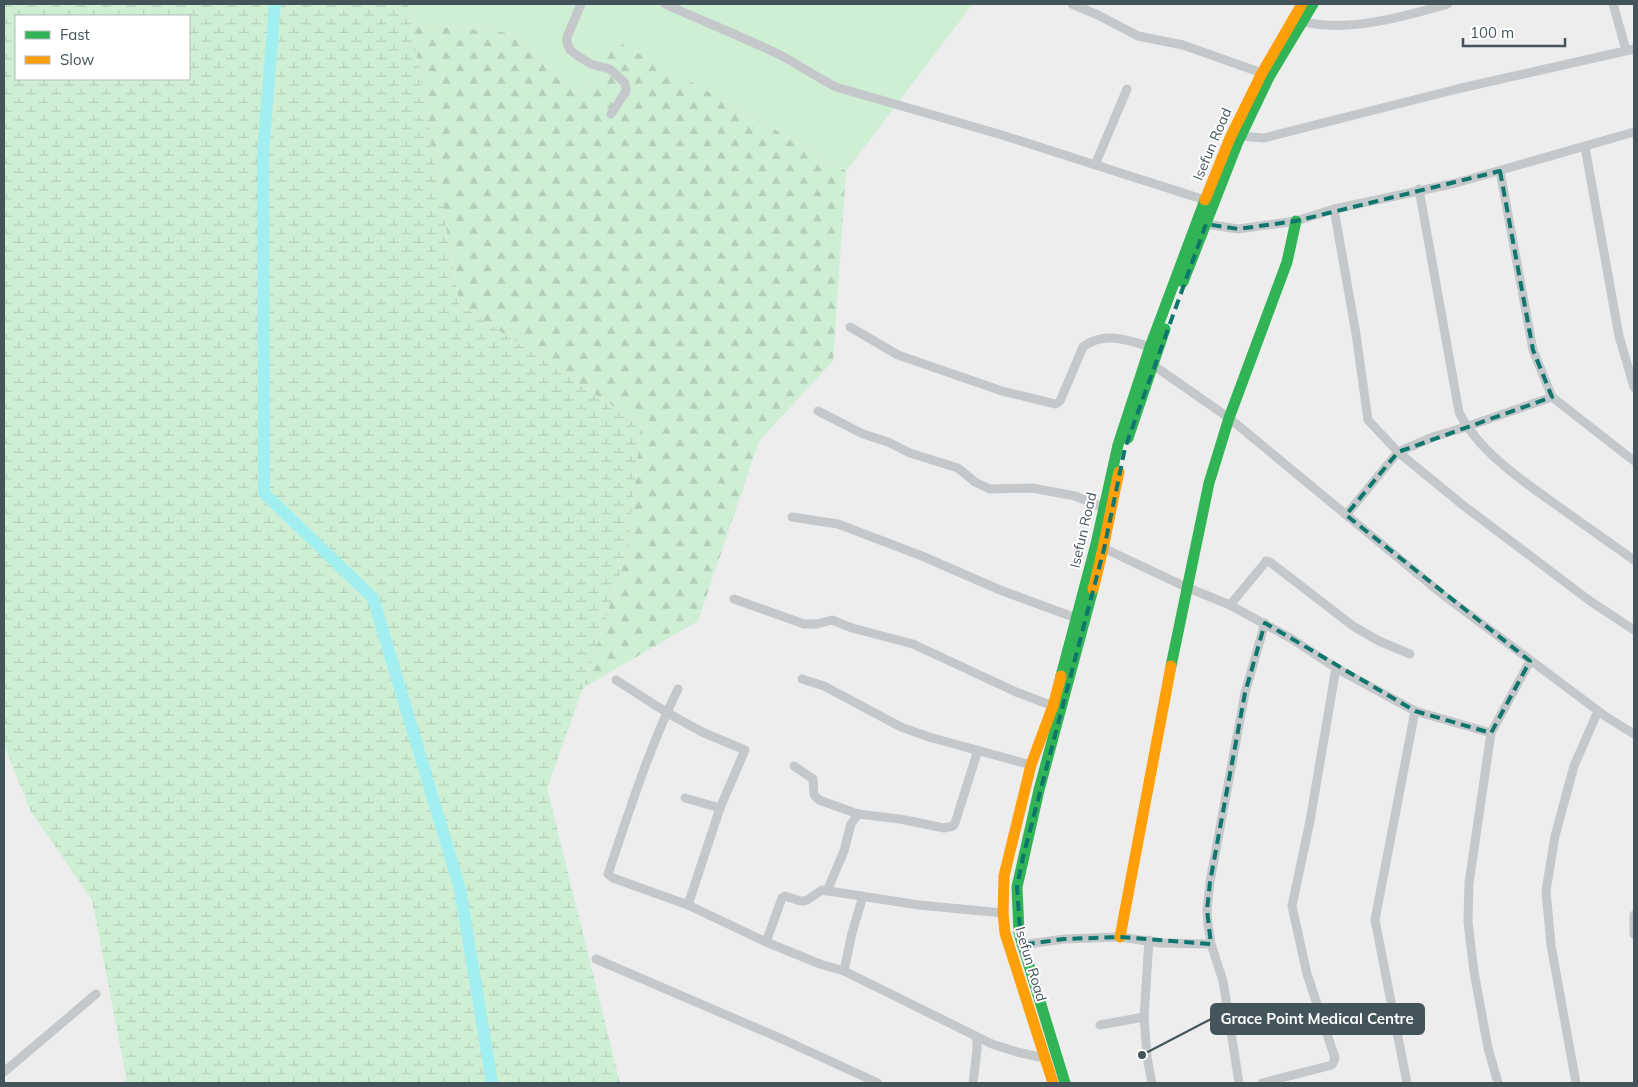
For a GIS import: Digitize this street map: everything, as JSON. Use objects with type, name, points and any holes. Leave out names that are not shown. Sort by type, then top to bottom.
[{"type":"street","points":[[581,4],[567,37],[567,43],[570,50],[578,56],[591,64],[610,69],[625,83],[626,91],[611,114]]},
{"type":"street","points":[[667,4],[776,53],[836,87],[956,121],[1205,200]]},
{"type":"street","points":[[1072,4],[1138,36],[1183,45],[1262,73]]},
{"type":"street","name":"Isefun Road","points":[[1065,1083],[1018,933],[1017,886],[1023,857],[1084,618],[1100,547],[1103,507],[1118,445],[1150,346],[1233,130],[1262,73],[1302,4]]},
{"type":"street","name":"Isefun Road","points":[[1052,1083],[1005,933],[1002,914],[1004,876],[1031,765],[1053,706],[1076,618],[1109,516],[1125,448],[1167,324],[1241,136],[1269,77],[1313,4]]},
{"type":"street","points":[[1303,22],[1326,25],[1352,24],[1412,14],[1448,4]]},
{"type":"street","points":[[1241,136],[1270,137],[1457,90],[1630,50],[1613,4]]},
{"type":"street","points":[[1095,165],[1127,89]]},
{"type":"street","points":[[1206,224],[1238,230],[1296,220],[1419,189],[1456,183],[1585,148],[1634,132]]},
{"type":"street","points":[[1585,148],[1619,336],[1634,385]]},
{"type":"street","points":[[1500,171],[1533,350],[1552,397],[1634,461]]},
{"type":"street","points":[[1419,189],[1459,412],[1466,427],[1499,461],[1541,494],[1634,560]]},
{"type":"street","points":[[1334,209],[1356,334],[1366,412],[1372,424],[1398,452],[1464,506],[1590,601],[1634,630]]},
{"type":"street","points":[[1120,937],[1186,587],[1196,551],[1209,483],[1229,418],[1287,262],[1296,220]]},
{"type":"street","points":[[850,327],[898,355],[1002,390],[1056,404],[1060,401],[1084,347],[1089,343],[1100,339],[1120,337],[1150,346]]},
{"type":"street","points":[[1153,365],[1229,418],[1442,594],[1598,711],[1634,734]]},
{"type":"street","points":[[1346,515],[1398,452],[1433,437],[1552,397]]},
{"type":"street","points":[[818,411],[863,434],[888,442],[910,454],[958,468],[975,482],[990,490],[1032,488],[1076,496],[1103,507]]},
{"type":"street","points":[[792,517],[838,524],[922,556],[1000,590],[1076,618]]},
{"type":"street","points":[[1100,547],[1230,605],[1292,639],[1336,668],[1415,711],[1491,733]]},
{"type":"street","points":[[1230,605],[1266,561],[1270,562],[1353,626],[1379,641],[1410,654]]},
{"type":"street","points":[[734,599],[804,624],[817,624],[832,620],[852,628],[913,644],[1016,692],[1053,706]]},
{"type":"street","points":[[1239,1083],[1223,981],[1211,944],[1207,910],[1210,882],[1245,693],[1264,624]]},
{"type":"street","points":[[1498,1083],[1488,1048],[1474,972],[1468,922],[1468,883],[1491,733],[1530,661]]},
{"type":"street","points":[[1262,1083],[1332,1065],[1335,1058],[1307,974],[1292,906],[1310,821],[1336,668]]},
{"type":"street","points":[[802,679],[824,686],[901,727],[929,737],[1031,765]]},
{"type":"street","points":[[616,680],[666,712],[702,732],[745,750],[720,808],[688,905]]},
{"type":"street","points":[[678,689],[666,712],[608,874],[613,878],[688,905],[766,942],[844,972],[977,1038],[1017,1052],[1044,1058]]},
{"type":"street","points":[[1407,1083],[1375,920],[1415,711]]},
{"type":"street","points":[[1576,1083],[1551,946],[1546,891],[1555,836],[1574,766],[1598,711]]},
{"type":"street","points":[[794,766],[813,779],[814,795],[819,800],[858,814],[900,819],[944,828],[953,826],[966,792],[978,750]]},
{"type":"street","points":[[685,798],[720,808]]},
{"type":"street","points":[[827,891],[844,851],[851,824],[858,814]]},
{"type":"street","points":[[766,942],[782,898],[785,896],[805,902],[822,890],[919,905],[1002,914]]},
{"type":"street","points":[[844,972],[852,933],[863,896]]},
{"type":"street","points":[[1634,915],[1634,934]]},
{"type":"street","points":[[1022,945],[1064,939],[1120,937],[1161,943],[1211,944]]},
{"type":"street","points":[[1148,940],[1144,1017],[1147,1057],[1152,1083]]},
{"type":"street","points":[[596,959],[782,1039],[863,1080],[878,1083]]},
{"type":"street","points":[[4,1072],[96,994]]},
{"type":"street","points":[[1100,1025],[1144,1017]]},
{"type":"street","points":[[972,1083],[977,1038]]},
{"type":"street","points":[[977,1050],[992,1044]]},
{"type":"highlighted area","points":[[1500,171],[1533,350],[1552,397],[1398,452],[1346,515],[1530,661],[1491,733],[1415,711],[1265,623],[1245,693],[1210,882],[1207,910],[1211,944],[1120,937],[1064,939],[1021,945],[1017,887],[1023,857],[1104,549],[1125,448],[1206,224],[1238,229],[1296,221]]},
{"type":"green space","points":[[4,4],[408,4],[459,304],[641,425],[627,552],[583,688],[547,788],[620,1083],[125,1083],[126,1077],[92,900],[30,810],[4,745]]},
{"type":"green space","points":[[408,4],[973,4],[846,171],[738,108],[618,43],[579,95],[510,33],[411,23]]},
{"type":"green space","points":[[411,23],[510,33],[579,95],[618,42],[738,108],[846,171],[833,361],[759,441],[698,621],[583,688],[627,552],[641,425],[459,304]]},
{"type":"waterway","points":[[275,4],[263,152],[264,493],[373,598],[460,889],[492,1083]]},
{"type":"traffic: fast","points":[[1183,282],[1237,144],[1269,77],[1313,4]]},
{"type":"traffic: fast","points":[[1061,676],[1096,544],[1118,445],[1150,347],[1205,200]]},
{"type":"traffic: fast","points":[[1171,666],[1209,483],[1229,418],[1287,262],[1296,221]]},
{"type":"traffic: fast","points":[[1128,438],[1165,329]]},
{"type":"traffic: fast","points":[[1065,1083],[1019,933],[1017,887],[1039,790],[1093,589]]},
{"type":"traffic: slow","points":[[1205,200],[1230,138],[1262,73],[1302,4]]},
{"type":"traffic: slow","points":[[1093,589],[1119,472]]},
{"type":"traffic: slow","points":[[1120,937],[1171,666]]},
{"type":"traffic: slow","points":[[1053,1083],[1005,933],[1003,913],[1004,876],[1031,765],[1053,706],[1061,676]]},
{"type":"place","name":"Grace Point Medical Centre","points":[[1142,1055]]}]
